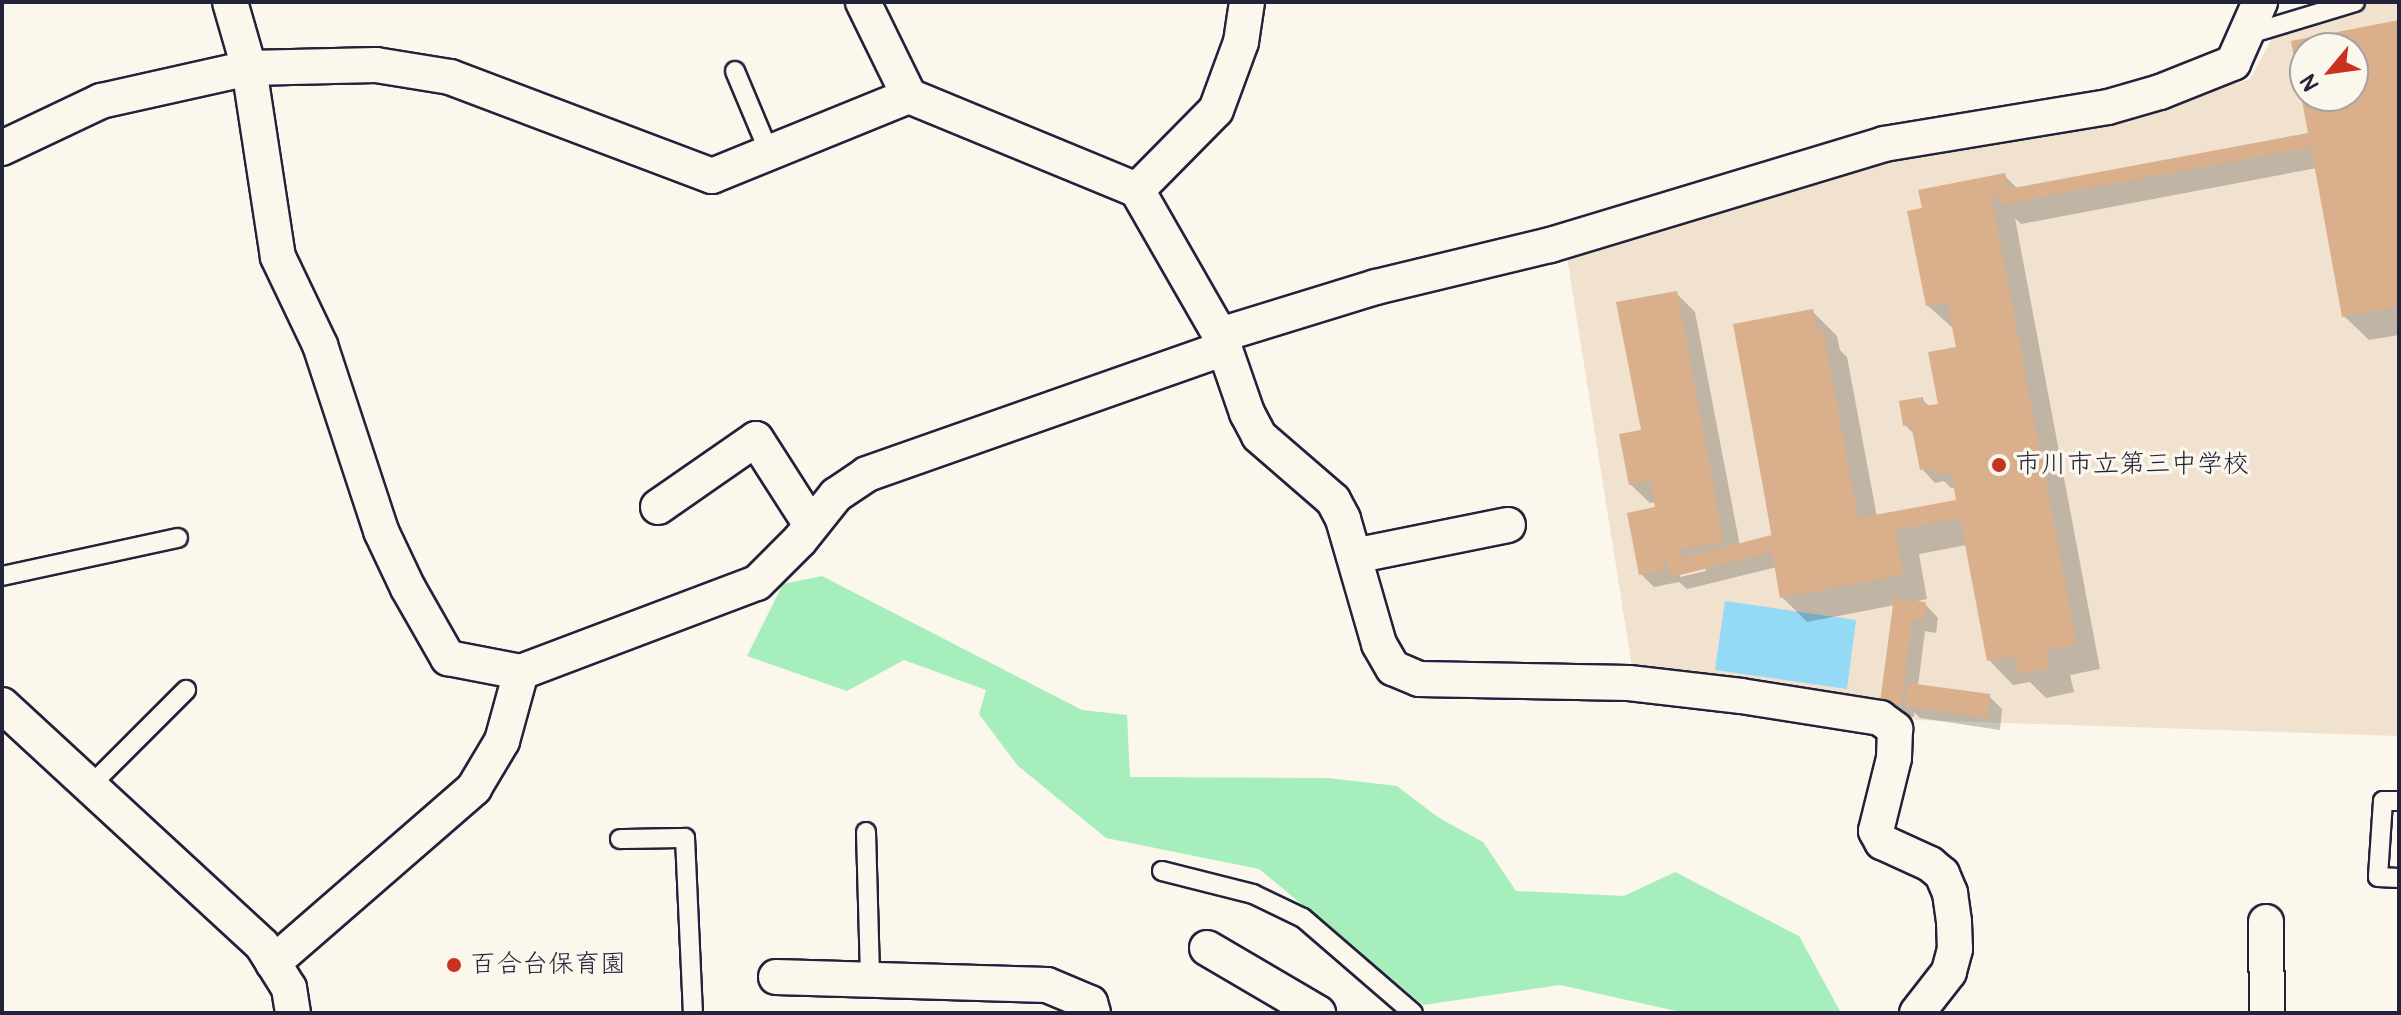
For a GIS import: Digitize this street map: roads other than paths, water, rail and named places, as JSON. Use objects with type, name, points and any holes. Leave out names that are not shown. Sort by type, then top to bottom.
[{"type":"street","points":[[230,2],[249,68],[278,257],[320,345],[381,531],[448,658],[521,672],[757,583],[836,495],[867,474],[1376,287],[1550,245],[1884,144],[2108,107],[2233,63],[2260,2]]},
{"type":"street","points":[[863,2],[909,96],[1137,190],[1221,342],[1259,436],[1333,500],[1343,519],[1386,659],[1393,668],[1419,679],[1629,683],[1880,718],[1895,729],[1894,758],[1876,831],[1882,842],[1942,874],[1950,893],[1954,922],[1955,949],[1949,972],[1917,1013]]},
{"type":"street","points":[[1137,190],[1216,110],[1241,42],[1247,2]]},
{"type":"street","points":[[2,148],[101,101],[249,68],[376,65],[450,77],[712,176],[909,96]]},
{"type":"street","points":[[658,507],[756,439],[811,525]]},
{"type":"street","points":[[1354,556],[1508,525]]},
{"type":"street","points":[[273,963],[474,788],[502,741],[521,672]]},
{"type":"street","points":[[2,705],[262,945],[289,988],[293,1013]]},
{"type":"street","points":[[2266,922],[2267,1013]]},
{"type":"street","points":[[1207,948],[1318,1013]]},
{"type":"street","points":[[776,977],[1047,985],[1090,1003],[1093,1013]]},
{"type":"lane","points":[[2245,35],[2355,2]]},
{"type":"lane","points":[[735,71],[769,152]]},
{"type":"lane","points":[[2,576],[178,538]]},
{"type":"lane","points":[[90,786],[186,690]]},
{"type":"lane","points":[[2399,801],[2383,801],[2378,877],[2399,878]]},
{"type":"lane","points":[[866,832],[870,978]]},
{"type":"lane","points":[[620,839],[685,838],[693,1013]]},
{"type":"lane","points":[[1162,871],[1253,894],[1303,918],[1413,1013]]},
{"type":"water","points":[[1725,601],[1856,620],[1847,689],[1715,670]]},
{"type":"place","name":"市川市立第三中学校","points":[[1999,465]]},
{"type":"place","name":"百合台保育園","points":[[454,965]]}]
